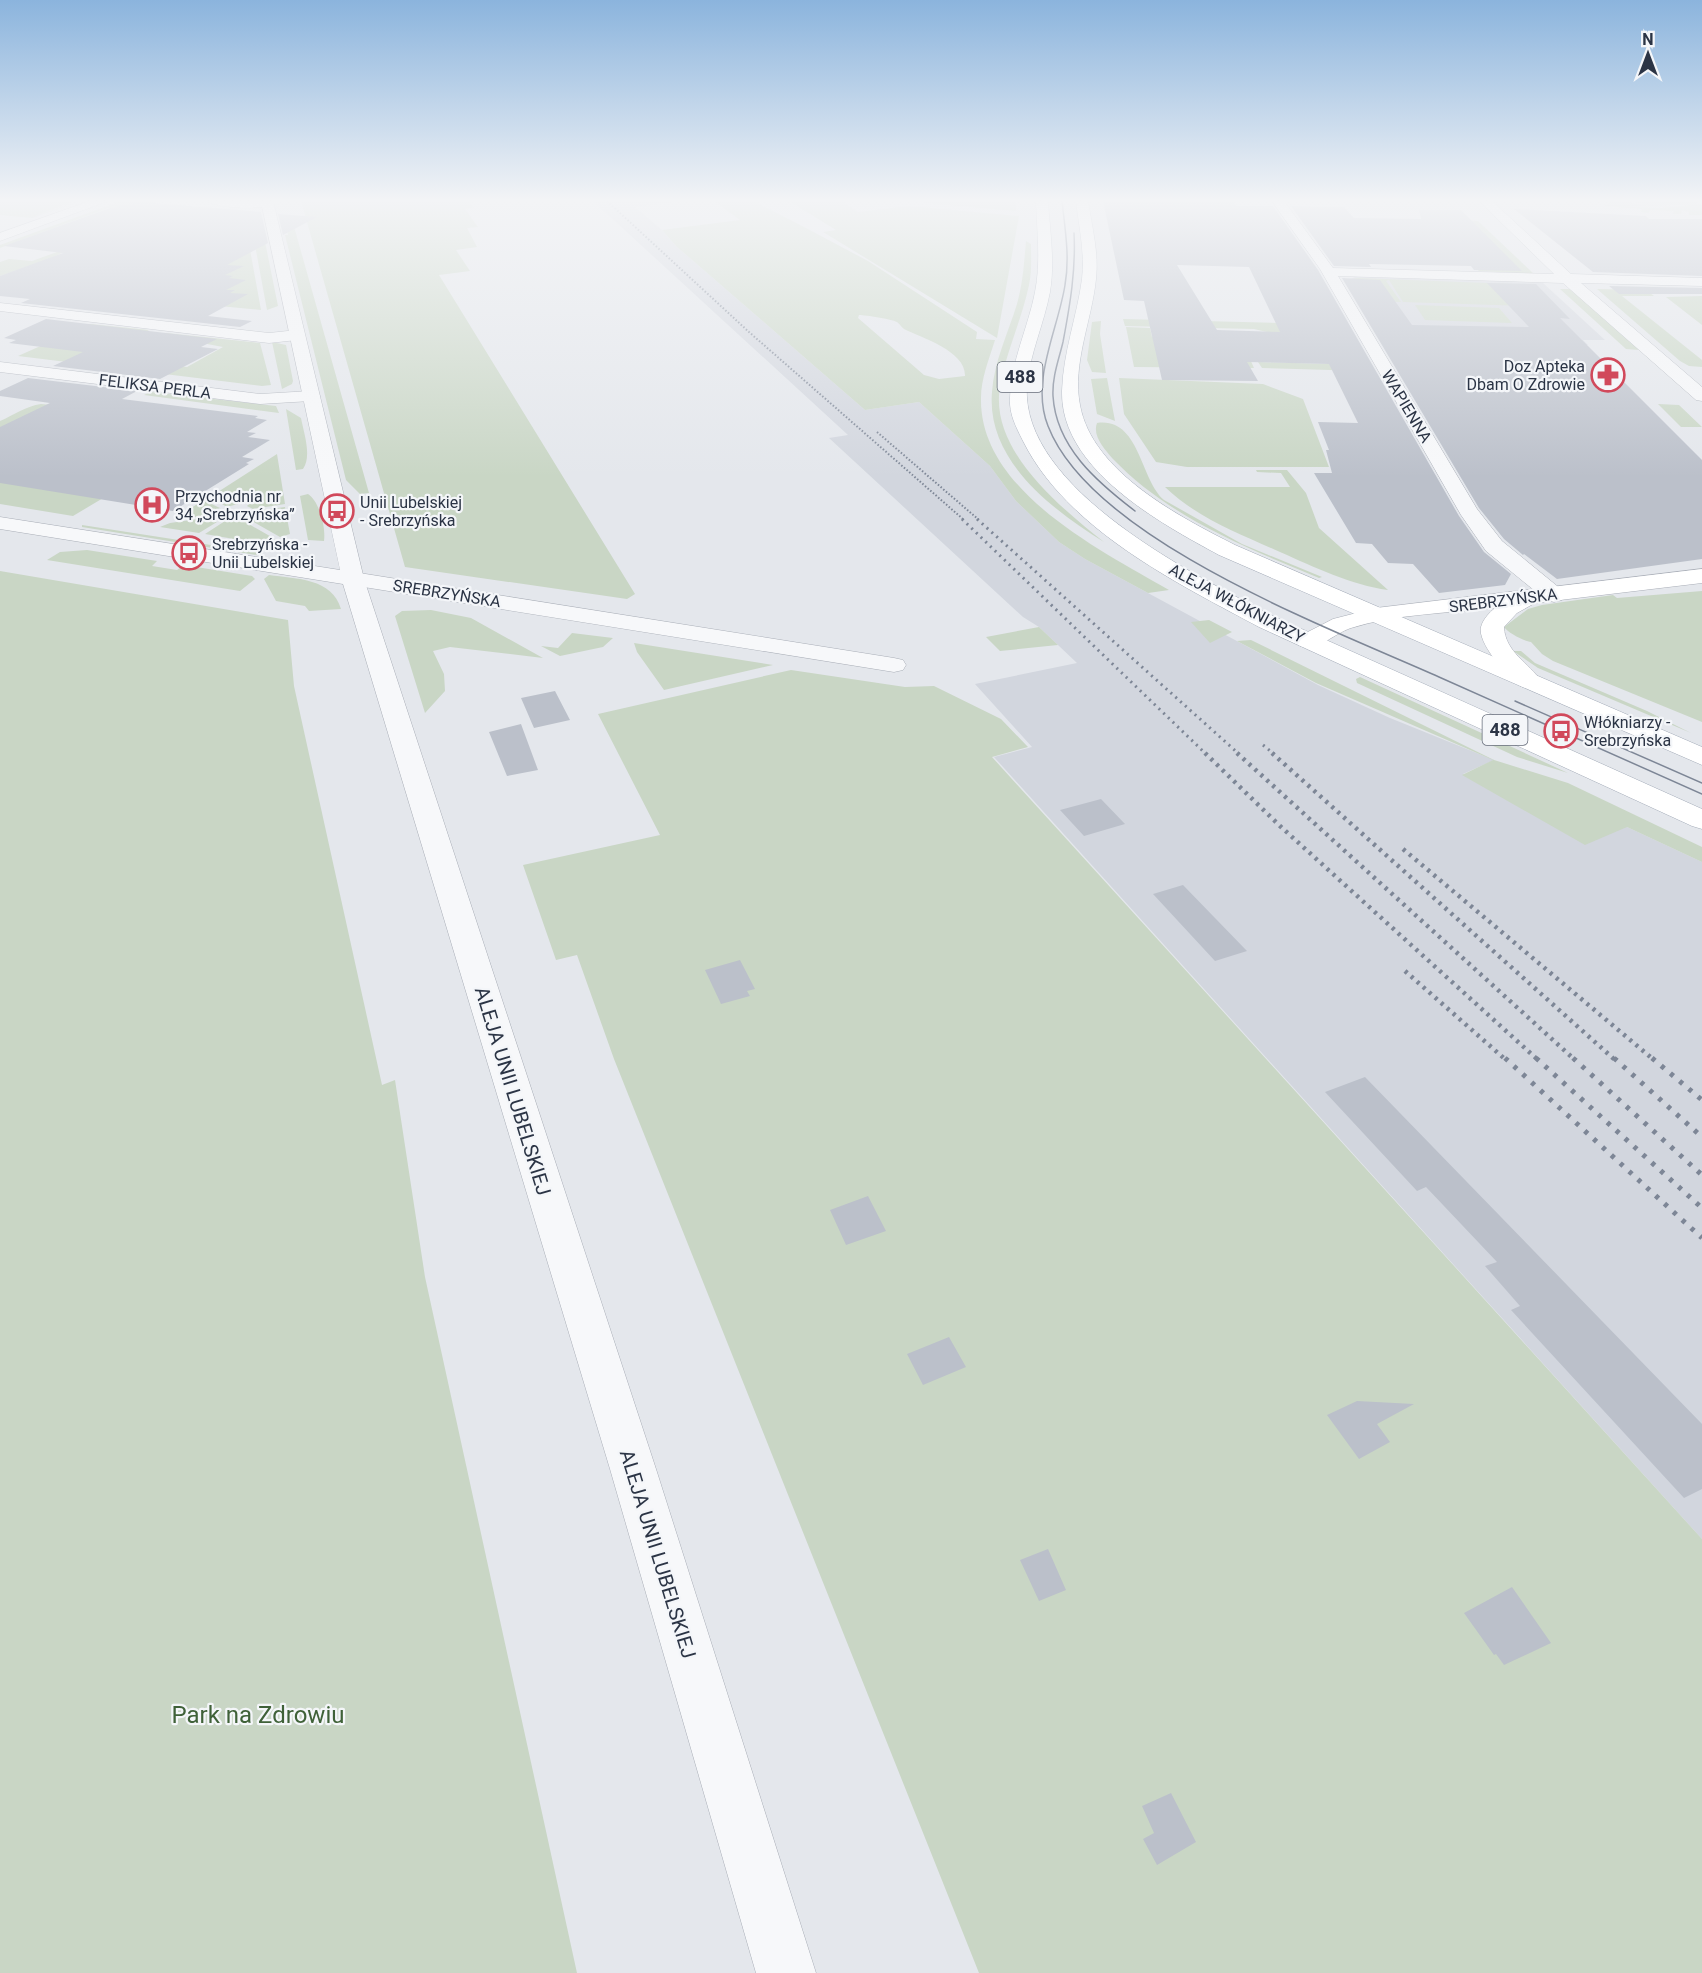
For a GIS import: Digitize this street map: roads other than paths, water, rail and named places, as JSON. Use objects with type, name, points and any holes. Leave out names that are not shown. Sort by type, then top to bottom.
[{"type":"main road","name":"ALEJA WŁÓKNIARZY","points":[[1041,293],[1020,380],[1018,401],[1026,432],[1038,456],[1080,504],[1125,539],[1190,580],[1308,640],[1702,820]]},
{"type":"main road","name":"488","points":[[1086,293],[1073,374],[1071,404],[1076,424],[1092,451],[1132,491],[1190,530],[1247,560],[1702,757]]},
{"type":"main road","name":"SREBRZYŃSKA","points":[[1308,640],[1341,624],[1376,615],[1702,576]]},
{"type":"main road","points":[[1527,598],[1503,612],[1493,622],[1491,632],[1494,642],[1529,681]]},
{"type":"street","name":"ALEJA UNII LUBELSKIEJ","points":[[288,293],[353,579],[633,1469],[786,1973]]},
{"type":"street","name":"WAPIENNA","points":[[1341,293],[1468,511],[1494,546],[1554,595]]},
{"type":"street","points":[[1584,293],[1702,396]]},
{"type":"street","points":[[0,307],[269,338],[297,335]]},
{"type":"street","name":"FELIKSA PERLA","points":[[0,367],[260,399],[311,396]]},
{"type":"street","points":[[1675,372],[1702,372]]},
{"type":"street","name":"SREBRZYŃSKA","points":[[0,523],[894,665]]},
{"type":"tram line","points":[[1063,293],[1044,373],[1043,409],[1048,426],[1073,468],[1113,507],[1163,543],[1280,607],[1702,794]]},
{"type":"tram line","points":[[1071,293],[1054,382],[1053,396],[1056,414],[1070,447],[1081,462],[1135,511]]},
{"type":"tram line","points":[[1515,701],[1702,783]]},
{"type":"railway","points":[[707,293],[964,520]]},
{"type":"railway","points":[[877,432],[979,520]]},
{"type":"railway","points":[[962,519],[1206,754]]},
{"type":"railway","points":[[977,519],[1239,754]]},
{"type":"railway","points":[[1263,745],[1274,754]]},
{"type":"railway","points":[[1205,753],[1280,826],[1538,1060]]},
{"type":"railway","points":[[1237,753],[1575,1060]]},
{"type":"railway","points":[[1272,753],[1615,1060]]},
{"type":"railway","points":[[1403,849],[1654,1060]]},
{"type":"railway","points":[[1405,971],[1506,1060]]},
{"type":"railway","points":[[1505,1058],[1702,1238]]},
{"type":"railway","points":[[1536,1058],[1702,1208]]},
{"type":"railway","points":[[1573,1058],[1702,1175]]},
{"type":"railway","points":[[1614,1058],[1702,1137]]},
{"type":"railway","points":[[1652,1058],[1702,1100]]},
{"type":"place","name":"Doz Apteka Dbam O Zdrowie","points":[[1608,375]]},
{"type":"place","name":"Przychodnia nr 34 „Srebrzyńska”","points":[[152,505]]},
{"type":"place","name":"Unii Lubelskiej - Srebrzyńska","points":[[337,511]]},
{"type":"place","name":"Srebrzyńska - Unii Lubelskiej","points":[[189,553]]},
{"type":"place","name":"Włókniarzy - Srebrzyńska","points":[[1561,731]]},
{"type":"park label","name":"Park na Zdrowiu","points":[[258,1715]]}]
